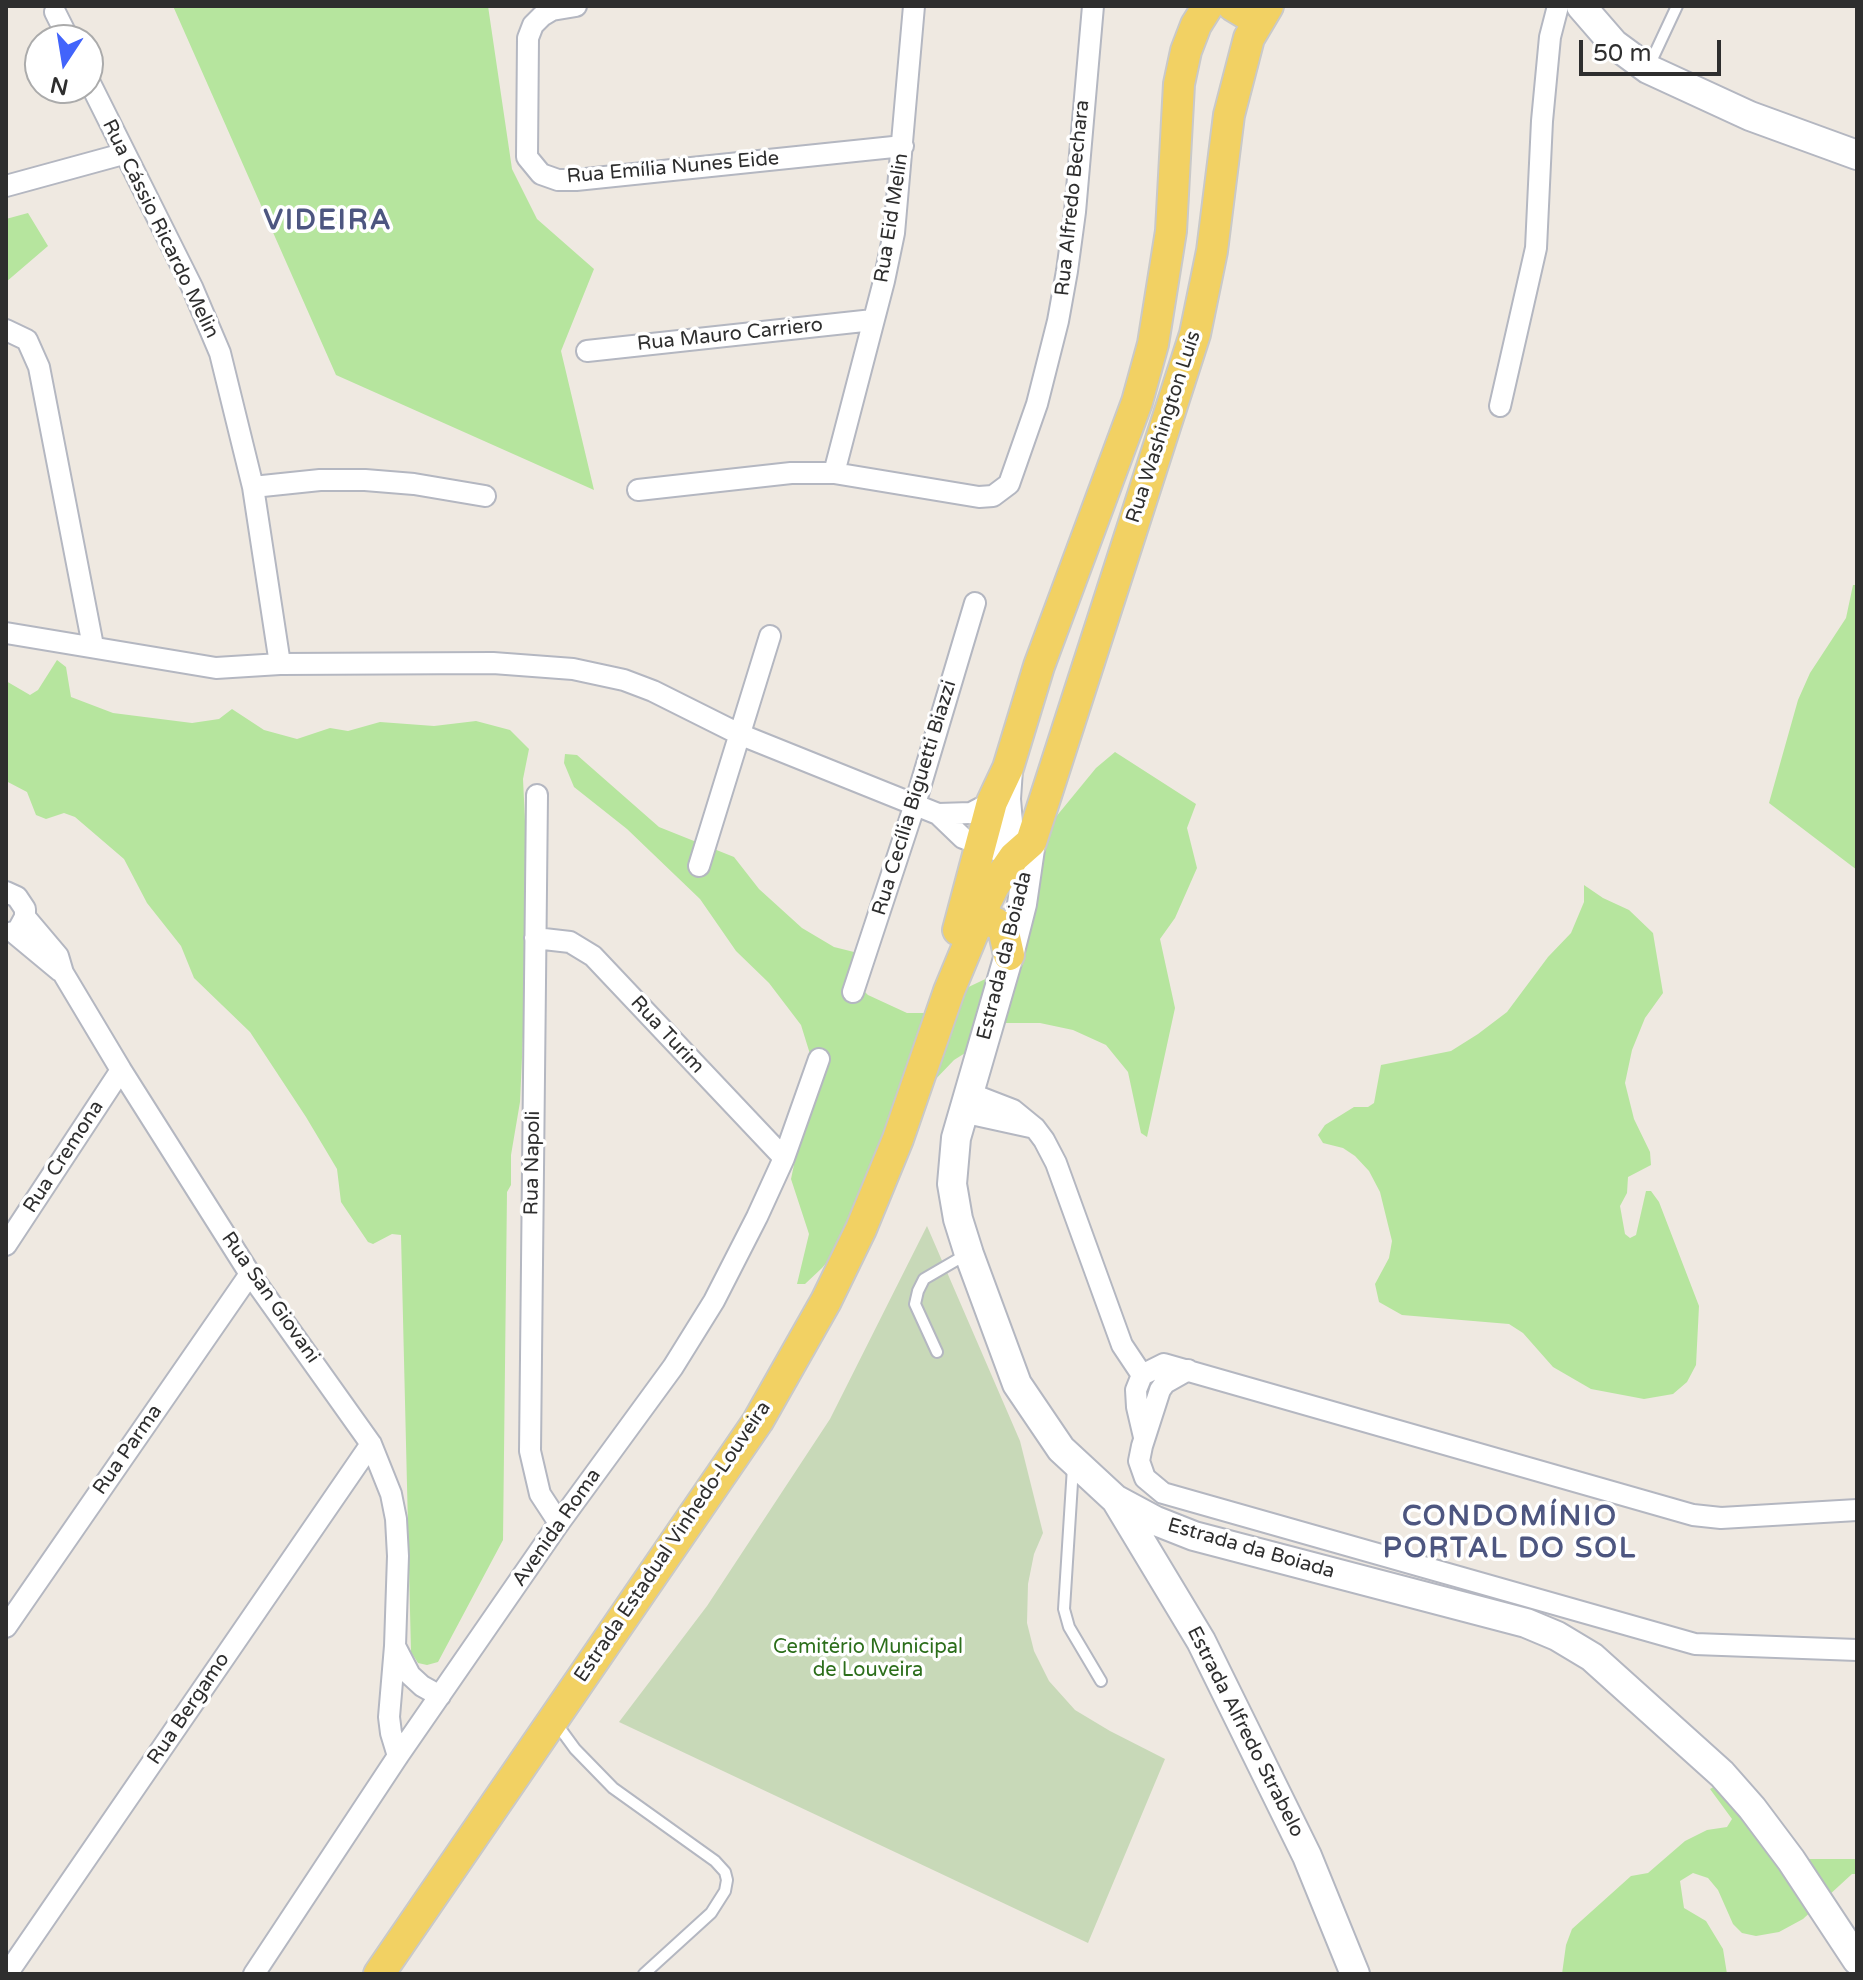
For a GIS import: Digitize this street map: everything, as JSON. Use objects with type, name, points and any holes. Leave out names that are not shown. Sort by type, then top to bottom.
[{"type":"main road","points":[[949,991],[960,924],[992,802],[1008,768],[1039,666],[1137,402],[1153,344],[1171,231],[1179,84],[1186,51],[1196,25],[1208,6]]},
{"type":"main road","points":[[1581,6],[1614,44],[1648,69],[1750,116],[1857,155]]},
{"type":"main road","name":"Rua Washington Luís","points":[[949,991],[994,886],[1024,861],[1195,334],[1212,251],[1229,115],[1253,11]]},
{"type":"main road","points":[[1026,710],[1068,723]]},
{"type":"main road","points":[[1008,768],[1007,819],[1024,861]]},
{"type":"main road","name":"Estrada da Boiada","points":[[1024,861],[1009,955],[956,1138],[952,1184],[958,1219],[969,1254],[1017,1384],[1036,1415],[1073,1461],[1115,1499],[1156,1521],[1194,1536],[1526,1623],[1557,1636],[1592,1657],[1722,1774],[1791,1860],[1857,1960]]},
{"type":"main road","points":[[978,921],[994,922],[1003,928],[1009,955]]},
{"type":"main road","name":"Estrada Estadual Vinhedo-Louveira","points":[[379,1974],[765,1409],[826,1301],[881,1182],[949,991]]},
{"type":"main road","name":"Estrada Alfredo Strabelo","points":[[1115,1499],[1201,1641],[1307,1856],[1355,1974]]},
{"type":"main road","points":[[1166,1581],[1177,1554],[1194,1536]]},
{"type":"street","points":[[566,7],[576,6]]},
{"type":"street","name":"Rua Eid Melin","points":[[834,473],[894,233],[914,6]]},
{"type":"street","name":"Rua Alfredo Bechara","points":[[638,490],[791,473],[834,473],[979,497],[993,496],[1009,484],[1037,404],[1067,271],[1093,6]]},
{"type":"street","points":[[1500,406],[1536,248],[1550,37],[1558,6]]},
{"type":"street","name":"Rua Emília Nunes Eide","points":[[566,7],[542,16],[533,25],[528,38],[527,157],[541,174],[558,180],[576,180],[903,146]]},
{"type":"street","points":[[55,12],[61,24]]},
{"type":"street","name":"Rua Cássio Ricardo Melin","points":[[100,104],[192,287],[220,353],[253,487],[280,664]]},
{"type":"street","points":[[6,186],[123,154]]},
{"type":"street","name":"Rua Mauro Carriero","points":[[587,351],[873,320]]},
{"type":"street","points":[[6,330],[27,340],[39,367],[93,646]]},
{"type":"street","points":[[253,487],[320,480],[365,480],[414,484],[485,496]]},
{"type":"street","name":"Rua Cecília Biguetti Biazzi","points":[[853,992],[915,804],[975,603]]},
{"type":"street","points":[[6,633],[199,666],[493,663],[573,669],[624,680],[739,734],[938,814],[963,838],[1024,861]]},
{"type":"street","points":[[699,866],[770,636]]},
{"type":"street","name":"Rua Napoli","points":[[537,795],[530,1451],[540,1494],[559,1523]]},
{"type":"street","points":[[938,814],[971,813],[992,802]]},
{"type":"street","name":"Rua San Giovani","points":[[8,889],[22,902],[15,928],[48,963],[63,973],[250,1274],[371,1444],[391,1494],[396,1519],[395,1646],[389,1717],[398,1756]]},
{"type":"street","name":"Rua Turim","points":[[535,938],[570,942],[593,956],[784,1158]]},
{"type":"street","name":"Avenida Roma","points":[[254,1974],[398,1756],[559,1523],[673,1367],[714,1301],[784,1158],[819,1059]]},
{"type":"street","name":"Rua Cremona","points":[[6,1245],[121,1070]]},
{"type":"street","points":[[966,1102],[1035,1128],[1056,1163],[1122,1345],[1142,1375]]},
{"type":"street","name":"Rua Parma","points":[[6,1627],[250,1274]]},
{"type":"street","points":[[1144,1438],[1135,1398],[1142,1375],[1164,1364],[1693,1515],[1734,1518],[1857,1510]]},
{"type":"street","points":[[1188,1370],[1165,1383],[1160,1390],[1139,1461],[1145,1478],[1163,1493],[1695,1644],[1857,1650]]},
{"type":"street","name":"Rua Bergamo","points":[[7,1974],[371,1444]]},
{"type":"street","points":[[395,1646],[416,1682],[440,1696]]},
{"type":"lane","points":[[1648,69],[1677,6]]},
{"type":"lane","points":[[937,1352],[915,1304],[918,1291],[924,1279],[969,1254]]},
{"type":"lane","points":[[1073,1461],[1064,1609],[1069,1627],[1101,1681]]},
{"type":"lane","points":[[553,1718],[575,1749],[613,1788],[715,1861],[725,1872],[725,1891],[711,1913],[644,1974]]},
{"type":"green space","points":[[173,6],[488,6],[512,169],[537,219],[594,269],[561,351],[594,490],[336,375]]},
{"type":"green space","points":[[28,213],[48,246],[6,282],[6,219]]},
{"type":"green space","points":[[1853,585],[1857,585],[1857,870],[1769,803],[1798,700],[1810,673],[1846,618]]},
{"type":"green space","points":[[57,660],[66,667],[71,697],[113,713],[192,723],[219,719],[232,709],[264,730],[297,739],[330,728],[348,731],[380,722],[434,726],[476,721],[510,730],[529,749],[523,779],[529,903],[520,1102],[511,1155],[511,1185],[507,1192],[503,1540],[438,1662],[427,1665],[418,1663],[411,1652],[401,1235],[392,1234],[373,1244],[368,1242],[341,1202],[337,1169],[306,1117],[250,1032],[194,978],[181,946],[147,903],[124,859],[75,817],[64,813],[46,819],[36,815],[27,792],[6,781],[6,681],[30,695],[38,690]]},
{"type":"green space","points":[[1115,752],[1196,804],[1187,828],[1197,868],[1175,918],[1160,939],[1175,1008],[1147,1137],[1141,1133],[1128,1072],[1106,1045],[1073,1030],[1040,1023],[1002,1023],[981,1043],[954,1060],[931,1084],[879,1201],[822,1268],[805,1284],[797,1284],[809,1234],[791,1179],[810,1088],[810,1054],[801,1025],[769,983],[736,951],[700,899],[627,829],[574,787],[564,763],[565,754],[577,755],[659,827],[734,857],[759,889],[802,928],[834,947],[854,952],[857,984],[868,995],[907,1013],[930,1013],[960,991],[1015,965],[1038,860],[1055,818],[1096,768]]},
{"type":"green space","points":[[1584,885],[1629,910],[1653,933],[1663,993],[1645,1018],[1632,1050],[1625,1083],[1634,1119],[1650,1152],[1651,1165],[1628,1177],[1627,1193],[1620,1206],[1625,1234],[1630,1238],[1636,1235],[1646,1191],[1651,1191],[1659,1202],[1699,1306],[1696,1365],[1687,1382],[1673,1394],[1644,1399],[1591,1389],[1553,1367],[1523,1333],[1509,1324],[1402,1315],[1379,1302],[1375,1284],[1389,1258],[1392,1241],[1380,1192],[1369,1171],[1355,1156],[1343,1148],[1323,1143],[1318,1135],[1325,1125],[1354,1107],[1368,1107],[1374,1103],[1381,1065],[1451,1051],[1507,1012],[1548,957],[1571,933],[1584,902]]},
{"type":"green space","name":"Cemitério Municipal de Louveira","points":[[927,1226],[1020,1441],[1043,1533],[1034,1554],[1028,1584],[1027,1623],[1034,1651],[1049,1681],[1075,1710],[1165,1759],[1088,1943],[619,1722],[707,1606],[830,1419]]},
{"type":"green space","points":[[1717,1785],[1806,1859],[1857,1859],[1857,1874],[1852,1874],[1803,1919],[1779,1932],[1756,1936],[1742,1933],[1733,1924],[1718,1890],[1708,1878],[1693,1873],[1680,1881],[1684,1908],[1706,1921],[1723,1949],[1727,1974],[1562,1974],[1572,1929],[1631,1876],[1648,1873],[1685,1841],[1707,1830],[1727,1827],[1732,1819],[1710,1789]]},
{"type":"district","name":"VIDEIRA","points":[[328,222]]},
{"type":"district","name":"CONDOMÍNIO PORTAL DO SOL","points":[[1510,1534]]}]
